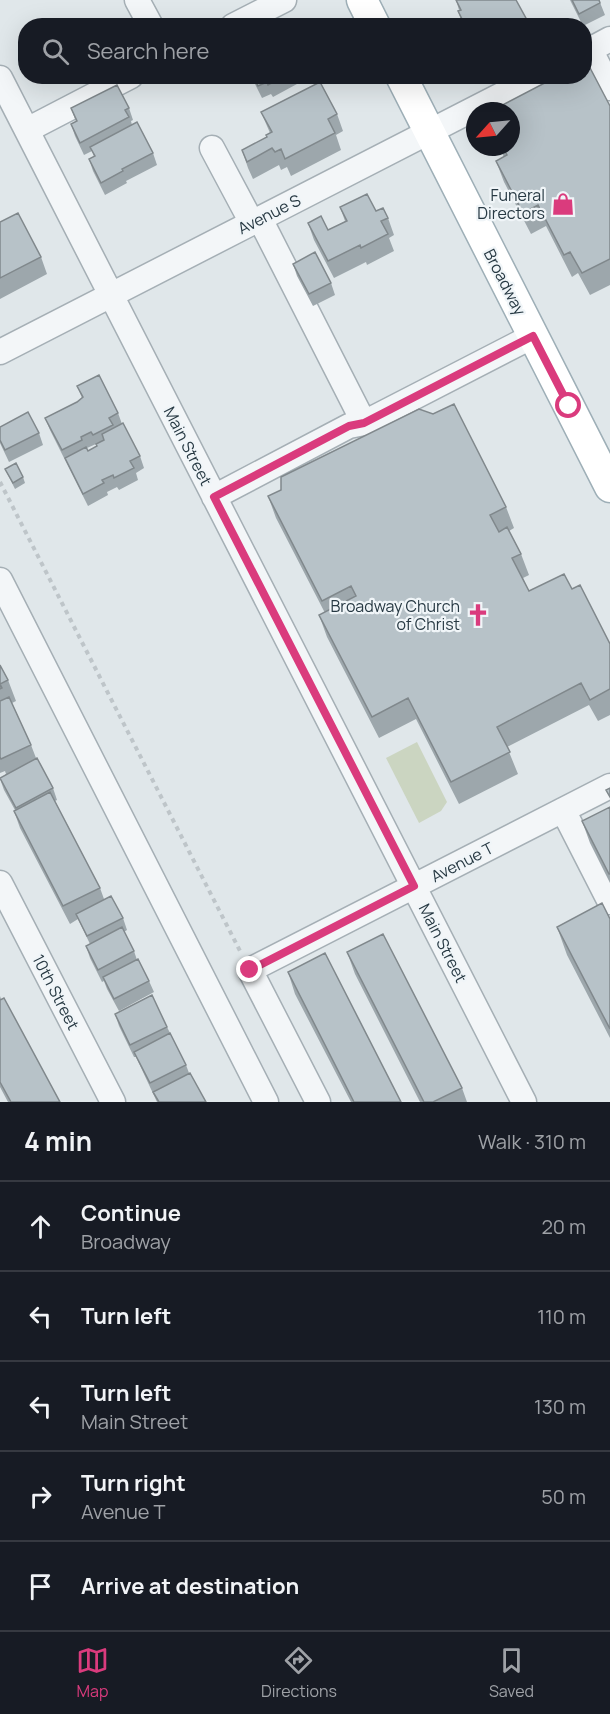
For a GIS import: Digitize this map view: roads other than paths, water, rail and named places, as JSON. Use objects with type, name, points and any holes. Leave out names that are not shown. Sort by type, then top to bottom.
[{"type":"main road","points":[[362,0],[371,18]]},
{"type":"main road","name":"Broadway","points":[[405,84],[610,487]]},
{"type":"street","points":[[137,0],[147,18]]},
{"type":"street","points":[[248,18],[284,0]]},
{"type":"street","points":[[595,47],[610,88]]},
{"type":"street","name":"Main Street","points":[[0,78],[524,1102]]},
{"type":"street","points":[[27,130],[116,84]]},
{"type":"street","name":"Avenue S","points":[[0,352],[522,84]]},
{"type":"street","points":[[212,148],[256,221],[364,423]]},
{"type":"street","points":[[214,497],[349,426],[364,423],[533,336]]},
{"type":"street","points":[[0,580],[266,1102]]},
{"type":"street","name":"Avenue T","points":[[318,1102],[250,970],[610,786]]},
{"type":"street","points":[[563,810],[610,902]]},
{"type":"street","name":"10th Street","points":[[0,883],[113,1102]]},
{"type":"place","name":"Funeral Directors","points":[[563,204]]},
{"type":"place","name":"Broadway Church of Christ","points":[[478,615]]}]
